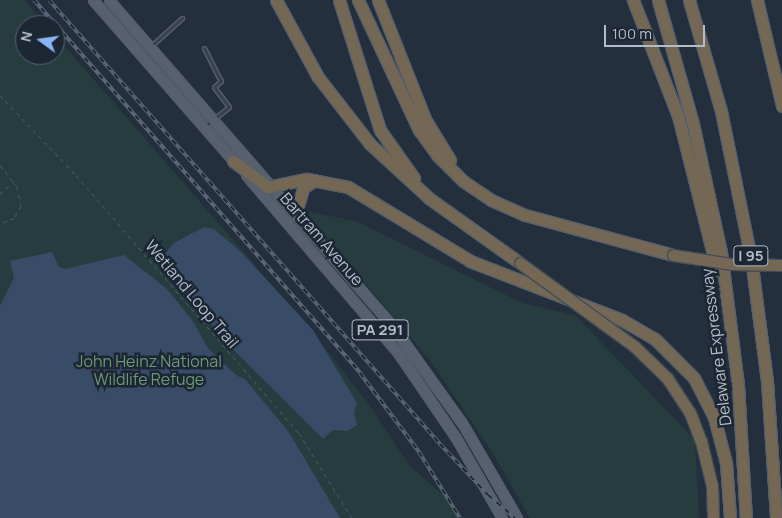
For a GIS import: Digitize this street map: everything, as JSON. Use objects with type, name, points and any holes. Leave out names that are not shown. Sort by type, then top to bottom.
[{"type":"highway","points":[[276,0],[318,77],[360,132],[417,189],[635,347],[667,378],[690,413],[701,441],[712,486],[713,518]]},
{"type":"highway","points":[[338,0],[372,111],[388,143],[421,186],[470,227]]},
{"type":"highway","points":[[358,0],[414,121],[443,163],[470,186],[499,204],[568,227],[673,255],[732,264],[782,265]]},
{"type":"highway","points":[[378,0],[425,119],[452,162],[488,194],[568,227]]},
{"type":"highway","points":[[633,0],[659,62],[684,136],[732,330]]},
{"type":"highway","name":"Delaware Expressway","points":[[658,0],[700,151],[719,242],[732,330],[740,404],[746,518]]},
{"type":"highway","name":"I 95","points":[[689,0],[721,111],[752,258],[767,381],[776,518]]},
{"type":"highway","points":[[757,0],[782,106]]},
{"type":"highway","points":[[233,161],[273,187],[298,180],[316,180],[353,189],[478,265],[617,318],[655,339],[694,378],[714,417],[724,452],[730,518]]},
{"type":"highway","points":[[296,213],[305,185],[316,180]]},
{"type":"main road","name":"Bartram Avenue","points":[[93,0],[398,353],[456,438],[502,518]]},
{"type":"main road","name":"Bartram Avenue","points":[[109,0],[296,213],[411,350],[462,423],[517,518]]},
{"type":"lane","points":[[150,47],[182,18]]},
{"type":"lane","points":[[204,48],[221,81],[214,87],[229,107],[204,127]]},
{"type":"path","name":"Wetland Loop Trail","points":[[0,95],[76,175],[299,432],[352,518]]},
{"type":"path","points":[[0,165],[14,181],[21,206],[14,218],[0,224]]},
{"type":"path","points":[[0,194],[14,181]]},
{"type":"green space","name":"John Heinz National Wildlife Refuge","points":[[0,0],[24,0],[37,15],[15,15],[15,65],[65,65],[65,47],[306,324],[367,402],[409,465],[449,500],[459,518],[0,518]]},
{"type":"green space","points":[[305,211],[356,221],[522,303],[575,315],[695,440],[699,518],[530,518],[492,452],[431,362]]},
{"type":"water","points":[[204,227],[214,229],[240,251],[313,330],[357,403],[354,413],[357,425],[347,431],[333,430],[323,439],[229,345],[164,269],[162,262],[165,254],[174,243]]},
{"type":"water","points":[[52,252],[59,267],[65,269],[124,255],[167,289],[192,320],[208,348],[237,376],[245,379],[288,431],[340,518],[0,518],[0,306],[14,278],[10,261]]},
{"type":"railway","points":[[34,0],[360,373],[419,452],[460,518]]},
{"type":"railway","points":[[49,0],[440,444],[488,495],[515,518]]}]
